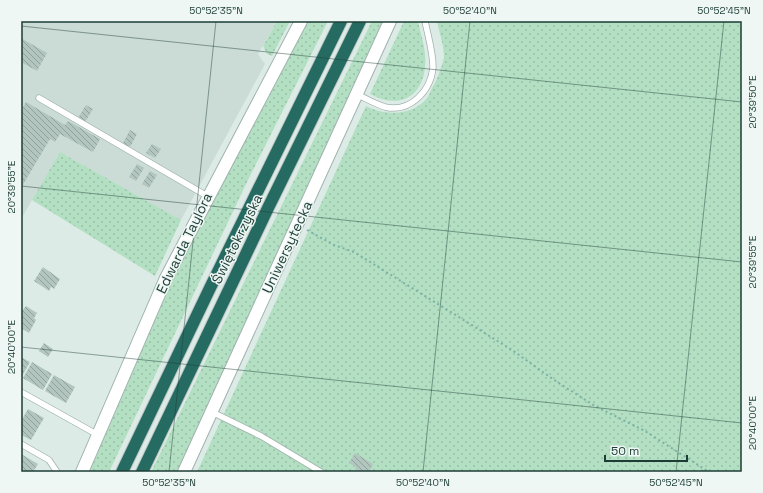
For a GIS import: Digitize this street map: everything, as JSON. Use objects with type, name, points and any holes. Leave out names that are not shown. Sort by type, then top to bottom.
[{"type":"highway","name":"Świętokrzyska","points":[[122,472],[210,288],[341,21]]},
{"type":"highway","name":"Świętokrzyska","points":[[142,472],[258,229],[360,21]]},
{"type":"street","name":"Edwarda Taylora","points":[[82,472],[166,278],[207,196],[302,21]]},
{"type":"street","name":"Uniwersytecka","points":[[184,472],[390,21]]},
{"type":"lane","points":[[356,94],[384,106],[398,108],[412,103],[424,93],[433,67],[426,21]]},
{"type":"lane","points":[[39,98],[207,196]]},
{"type":"lane","points":[[21,392],[98,435]]},
{"type":"lane","points":[[212,412],[261,436],[321,472]]},
{"type":"lane","points":[[21,444],[49,460],[57,472]]},
{"type":"path","points":[[297,225],[334,245],[354,252],[512,350],[589,402],[645,431],[710,472]]},
{"type":"shaded area","points":[[21,21],[277,21],[258,54],[265,64],[181,220],[60,152],[21,219]]},
{"type":"green space","points":[[277,21],[290,21],[272,56],[267,54],[263,46]]},
{"type":"green space","points":[[308,21],[328,21],[248,180],[109,472],[88,472],[183,256]]},
{"type":"green space","points":[[372,21],[385,21],[179,472],[151,472]]},
{"type":"green space","points":[[404,21],[418,21],[425,56],[425,67],[423,78],[419,87],[413,94],[406,98],[390,101],[370,94]]},
{"type":"green space","points":[[437,21],[742,21],[742,472],[197,472],[366,106],[390,113],[407,111],[415,108],[428,97],[439,74],[444,57]]},
{"type":"green space","points":[[60,152],[181,220],[155,276],[32,200]]},
{"type":"building","points":[[21,38],[47,53],[37,71],[21,62]]},
{"type":"building","points":[[26,102],[65,125],[68,121],[100,139],[93,152],[60,134],[55,142],[50,139],[21,188],[21,111]]},
{"type":"building","points":[[86,105],[93,109],[85,122],[78,118]]},
{"type":"building","points":[[130,130],[137,134],[130,147],[123,143]]},
{"type":"building","points":[[152,144],[161,149],[155,158],[146,153]]},
{"type":"building","points":[[137,164],[144,168],[136,181],[129,177]]},
{"type":"building","points":[[150,171],[157,175],[149,188],[142,184]]},
{"type":"building","points":[[43,267],[60,279],[54,289],[51,287],[49,291],[34,281]]},
{"type":"building","points":[[26,306],[37,313],[34,318],[36,320],[29,333],[21,328],[21,310],[22,311]]},
{"type":"building","points":[[44,343],[53,349],[48,357],[39,351]]},
{"type":"building","points":[[21,357],[30,362],[21,378]]},
{"type":"building","points":[[32,362],[52,374],[43,390],[23,378]]},
{"type":"building","points":[[54,375],[75,387],[66,403],[45,391]]},
{"type":"building","points":[[28,409],[44,418],[31,440],[21,435],[21,421]]},
{"type":"building","points":[[355,453],[373,464],[369,472],[360,472],[355,469],[356,467],[349,463]]},
{"type":"building","points":[[21,454],[38,464],[33,472],[21,472]]}]
